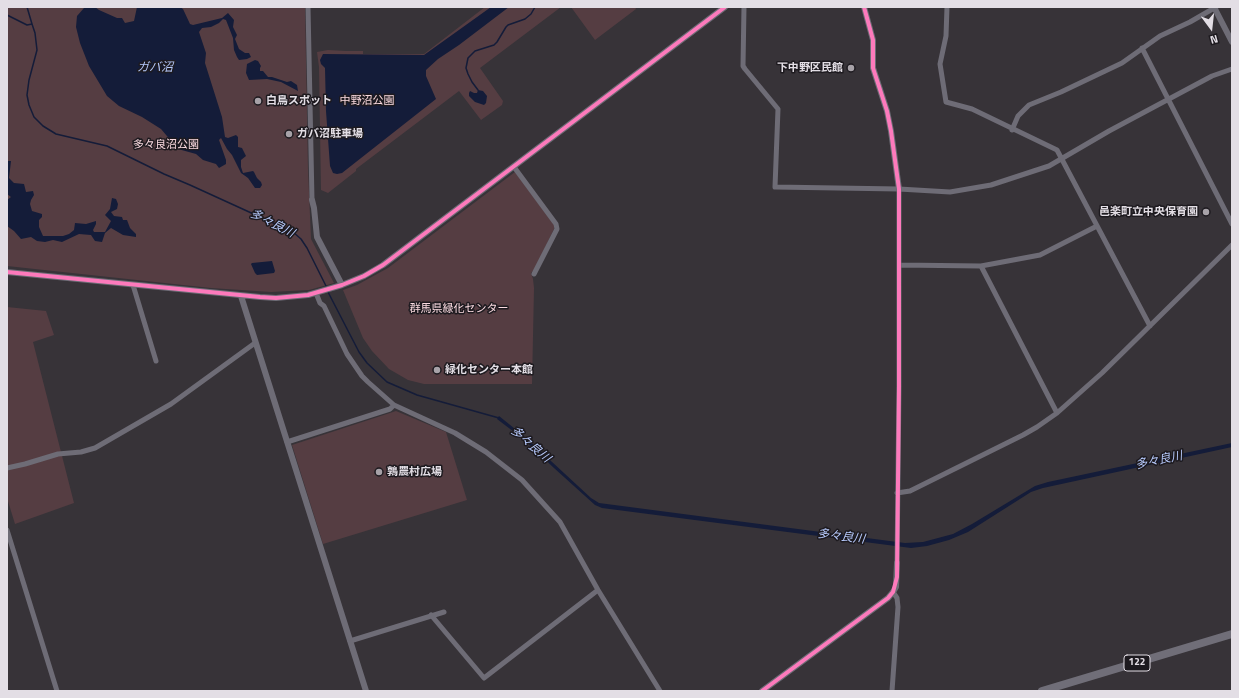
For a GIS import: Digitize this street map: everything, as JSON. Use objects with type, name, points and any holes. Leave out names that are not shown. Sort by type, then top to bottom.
[{"type":"highway","name":"122","points":[[1042,691],[1232,634]]},
{"type":"street","points":[[308,7],[312,200],[317,237],[339,286]]},
{"type":"street","points":[[7,272],[241,296],[276,298],[317,293],[339,286],[364,276],[383,265],[725,7]]},
{"type":"street","points":[[744,7],[743,66],[778,109],[775,187],[899,189],[950,192],[964,191],[991,185],[1049,166],[1212,76],[1232,69]]},
{"type":"street","points":[[762,691],[869,614],[893,592],[897,577],[899,189],[891,131],[872,68],[872,32],[864,7]]},
{"type":"street","points":[[947,7],[946,36],[940,64],[946,102],[972,109],[1012,130],[1057,150],[1150,326]]},
{"type":"street","points":[[1012,130],[1018,116],[1029,105],[1061,92],[1122,62],[1160,36],[1190,22],[1215,7],[1232,42]]},
{"type":"street","points":[[1142,48],[1232,224]]},
{"type":"street","points":[[514,167],[556,224],[557,229],[534,274]]},
{"type":"street","points":[[899,265],[981,266],[1040,255],[1097,226]]},
{"type":"street","points":[[897,493],[910,491],[1023,435],[1057,413],[1102,373],[1232,245]]},
{"type":"street","points":[[981,266],[1057,413]]},
{"type":"street","points":[[133,285],[156,361]]},
{"type":"street","points":[[317,293],[320,303],[324,306],[347,354],[362,376],[394,405],[455,432],[486,452],[522,480],[560,522],[598,590],[660,691]]},
{"type":"street","points":[[241,296],[366,691]]},
{"type":"street","points":[[7,468],[50,456],[81,452],[95,448],[171,404],[255,343]]},
{"type":"street","points":[[288,442],[390,408],[394,405]]},
{"type":"street","points":[[7,530],[57,691]]},
{"type":"street","points":[[431,615],[484,678],[598,590]]},
{"type":"street","points":[[892,691],[898,606],[897,598],[893,592]]},
{"type":"street","points":[[350,641],[444,612]]},
{"type":"green space","name":"多々良沼公園","points":[[7,7],[305,7],[311,239],[334,283],[309,290],[271,292],[211,288],[7,266]]},
{"type":"green space","name":"中野沼公園","points":[[485,7],[561,7],[480,68],[503,101],[502,105],[481,120],[459,91],[356,169],[356,171],[328,193],[321,190],[319,67],[317,52],[328,50],[363,51],[363,54],[424,54]]},
{"type":"green space","points":[[571,7],[635,7],[636,9],[595,40]]},
{"type":"green space","name":"群馬県緑化センター","points":[[515,172],[554,225],[554,229],[534,270],[531,273],[534,288],[532,384],[424,384],[408,380],[389,369],[372,351],[363,338],[343,290],[357,285],[388,268]]},
{"type":"green space","points":[[7,307],[46,311],[54,335],[33,342],[74,503],[15,524],[7,498]]},
{"type":"green space","name":"鶉農村広場","points":[[396,411],[446,432],[467,500],[323,544],[292,445]]},
{"type":"water","name":"ガバ沼","points":[[95,7],[117,18],[122,18],[125,23],[134,21],[137,7],[180,7],[183,9],[190,24],[193,25],[222,18],[228,13],[234,20],[233,27],[237,35],[235,39],[239,49],[245,53],[249,53],[251,57],[239,60],[234,50],[233,38],[226,20],[223,19],[211,27],[202,28],[199,32],[206,53],[205,63],[222,117],[225,137],[228,138],[236,135],[238,137],[238,147],[242,148],[246,156],[241,160],[243,173],[253,171],[261,182],[262,185],[260,188],[255,188],[248,178],[241,173],[221,138],[219,140],[226,164],[219,168],[216,164],[203,160],[196,154],[178,149],[161,129],[142,117],[119,106],[107,96],[89,66],[80,43],[76,27],[77,16],[84,8]]},
{"type":"water","points":[[491,7],[509,7],[438,59],[426,70],[426,76],[436,99],[342,173],[333,173],[330,166],[325,68],[321,64],[320,60],[323,54],[424,55]]},
{"type":"water","points":[[255,60],[258,61],[261,66],[260,71],[263,71],[268,77],[287,82],[291,81],[297,85],[298,91],[281,82],[267,79],[249,80],[246,73],[247,64]]},
{"type":"water","points":[[478,90],[483,91],[487,96],[486,103],[484,105],[475,102],[469,96],[470,91],[477,93]]},
{"type":"water","points":[[7,161],[11,161],[9,178],[14,183],[24,184],[26,192],[33,191],[34,195],[30,204],[32,211],[42,214],[42,217],[39,220],[39,227],[43,236],[63,236],[74,230],[75,223],[86,224],[96,221],[93,230],[94,232],[105,232],[111,221],[105,215],[110,209],[112,198],[116,199],[118,204],[117,209],[111,212],[114,216],[122,217],[123,220],[127,220],[130,228],[136,234],[136,237],[123,235],[111,228],[105,233],[102,242],[95,241],[91,235],[79,234],[62,242],[53,240],[45,242],[37,241],[31,237],[21,239],[7,226],[7,200],[11,197],[7,194]]},
{"type":"water","points":[[272,261],[275,271],[274,273],[257,275],[251,264],[252,263]]},
{"type":"water","points":[[499,416],[525,437],[591,498],[599,503],[905,543],[923,542],[953,534],[1035,486],[1048,482],[1232,443],[1232,447],[1043,488],[1031,492],[968,532],[949,540],[927,546],[911,548],[602,508],[595,505],[522,438],[497,419]]},
{"type":"waterway","points":[[27,7],[32,24]]},
{"type":"waterway","points":[[478,90],[472,82],[466,68],[468,58],[475,51],[494,45],[508,25],[525,19],[531,14],[535,7]]},
{"type":"waterway","name":"多々良川","points":[[7,15],[27,25],[32,24],[35,33],[37,50],[29,80],[27,95],[34,117],[43,126],[56,134],[107,146],[164,174],[293,232],[301,239],[307,248],[327,288]]},
{"type":"waterway","name":"多々良川","points":[[328,292],[359,352],[367,363],[387,382],[417,395],[499,418]]},
{"type":"cycle path","points":[[7,272],[276,298],[308,295],[342,285],[364,276],[383,265],[725,7]]},
{"type":"cycle path","points":[[762,691],[888,598],[893,592],[897,577],[899,189],[891,131],[887,111],[873,68],[873,40],[864,7]]},
{"type":"place","name":"下中野区民館","points":[[851,68]]},
{"type":"place","name":"白鳥スポット","points":[[258,101]]},
{"type":"place","name":"ガバ沼駐車場","points":[[289,134]]},
{"type":"place","name":"邑楽町立中央保育園","points":[[1206,212]]},
{"type":"place","name":"緑化センター本館","points":[[437,370]]},
{"type":"place","name":"鶉農村広場","points":[[379,472]]}]
